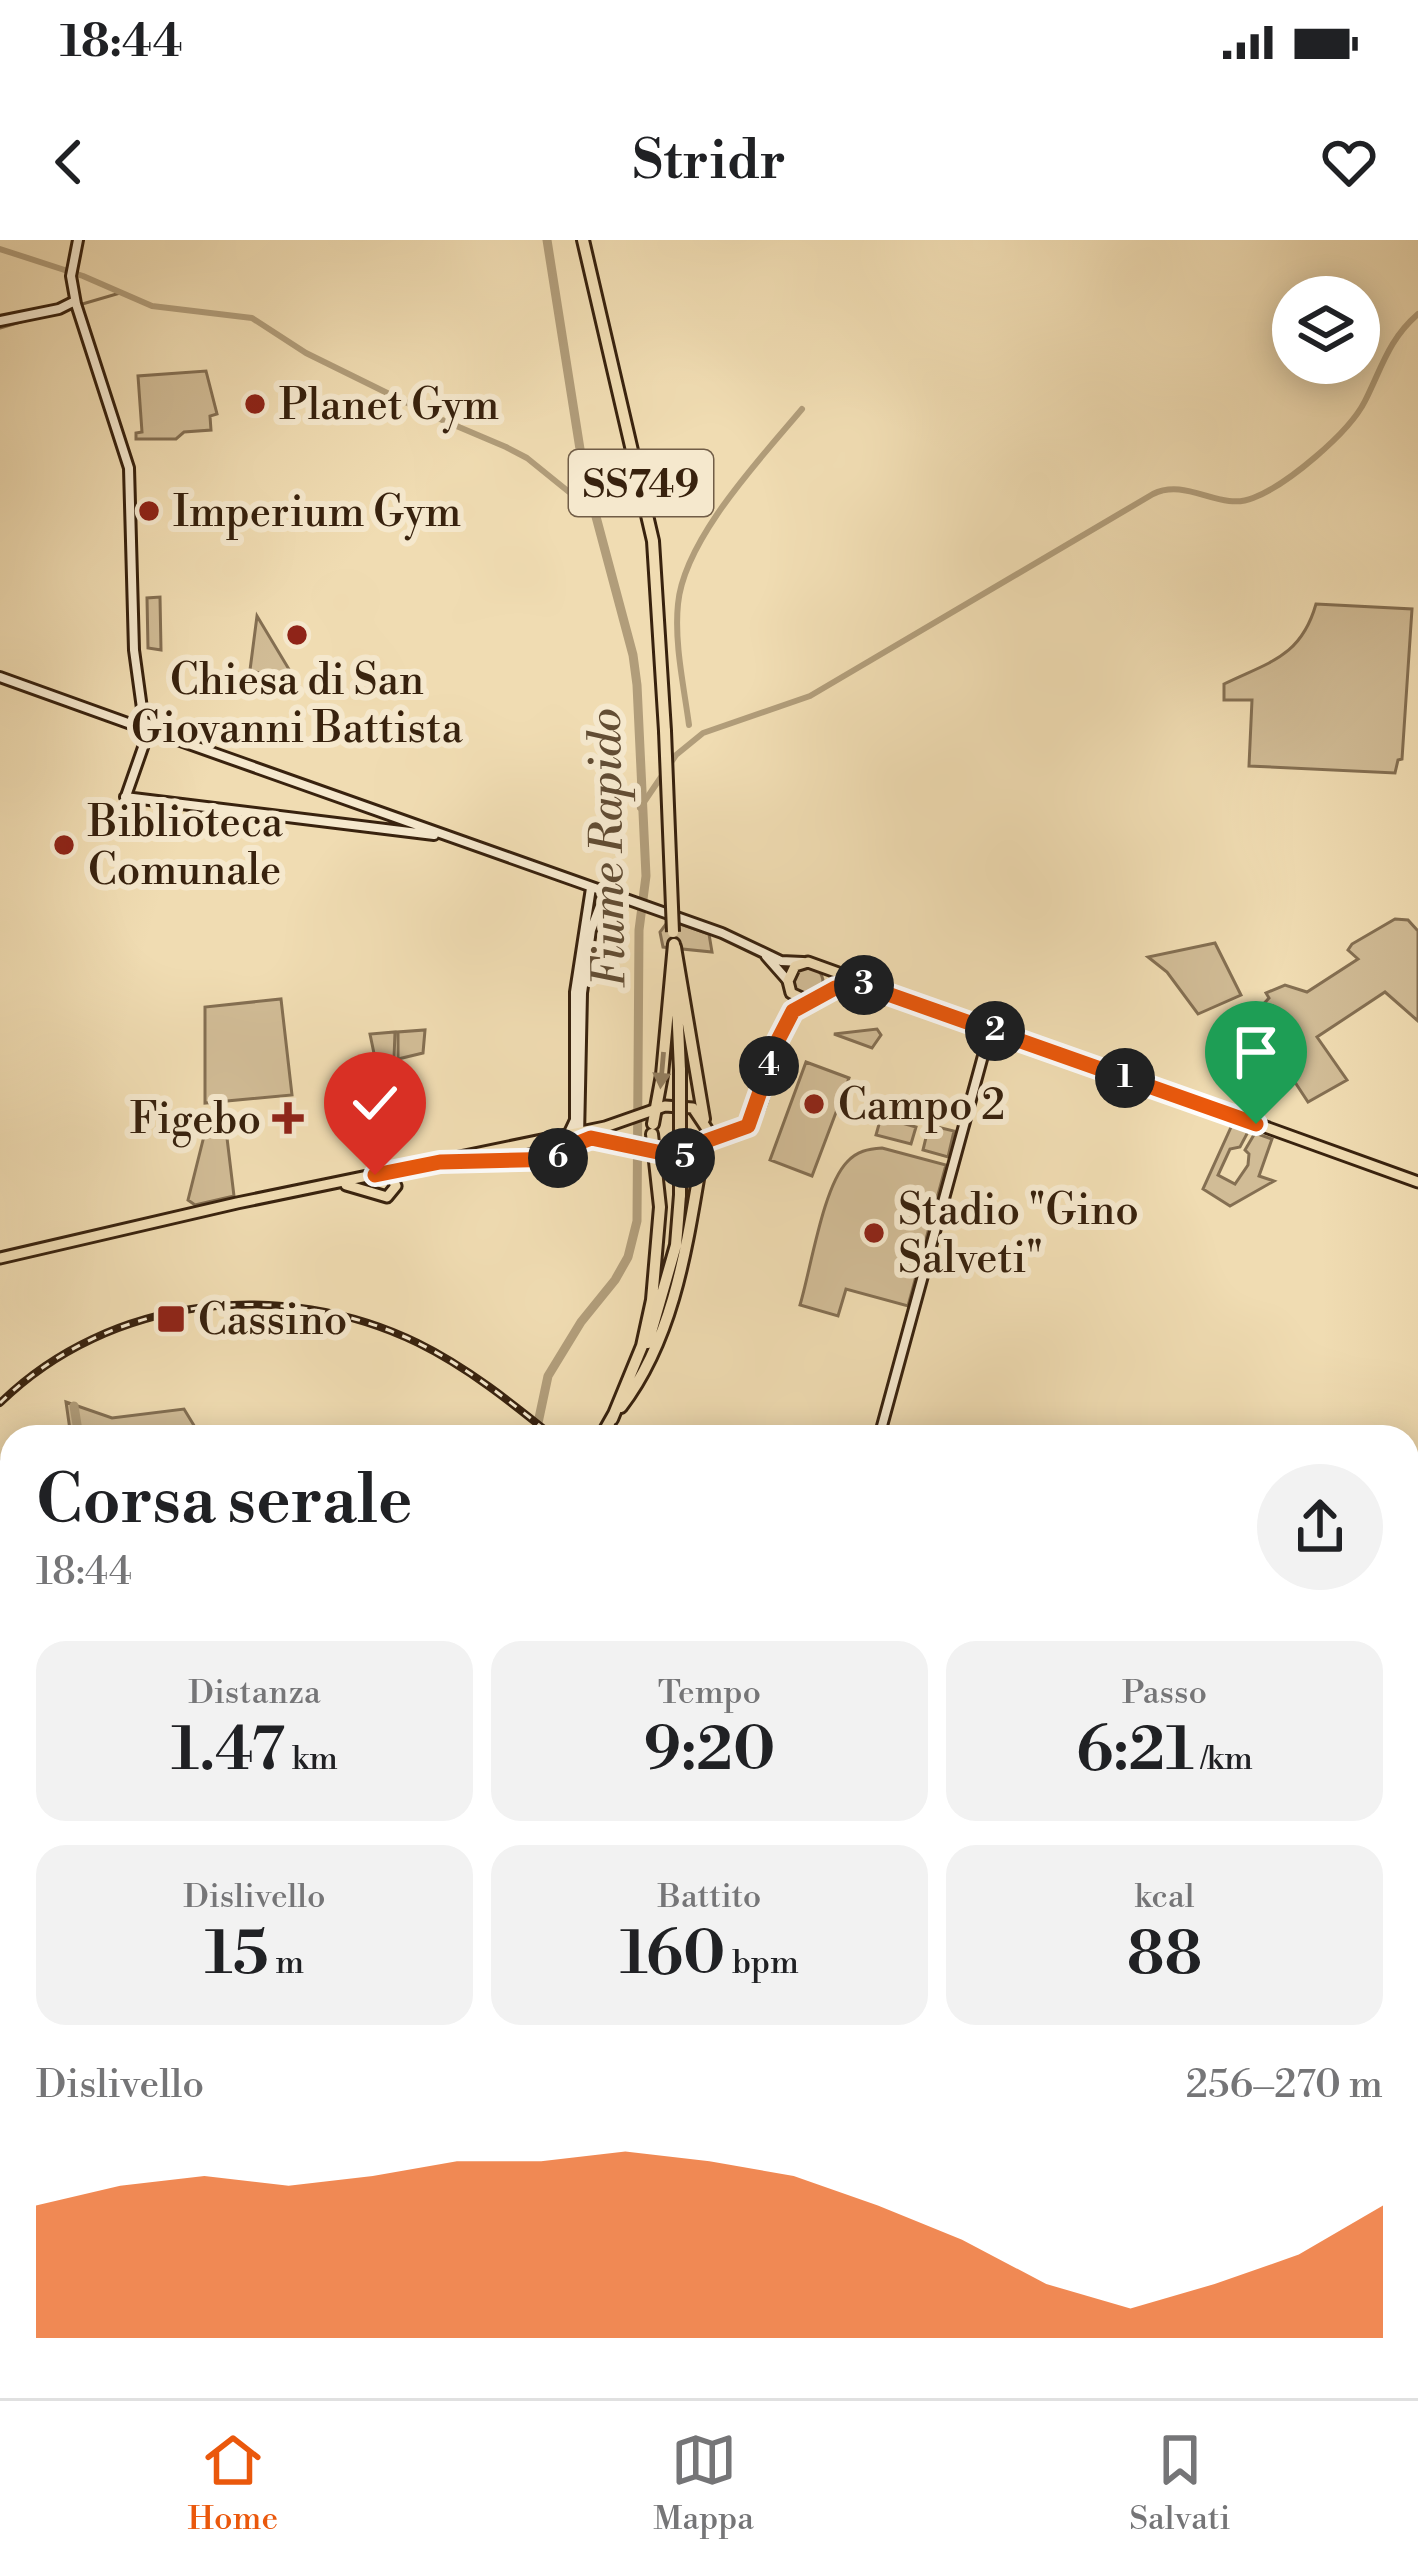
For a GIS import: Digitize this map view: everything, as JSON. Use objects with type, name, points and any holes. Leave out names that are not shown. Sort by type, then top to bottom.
[{"type":"highway","name":"SS749","points":[[583,240],[653,541],[680,1070],[676,1245],[652,1335],[608,1425]]},
{"type":"highway","points":[[612,1419],[642,1346],[652,1300],[660,1207],[652,1121],[662,1075],[674,938]]},
{"type":"highway","points":[[674,938],[705,1121]]},
{"type":"highway","points":[[612,1419],[640,1379],[664,1328],[705,1143]]},
{"type":"main road","points":[[78,240],[72,272],[76,305],[129,468],[136,692],[145,730],[125,796],[418,830]]},
{"type":"main road","points":[[0,321],[76,305]]},
{"type":"main road","points":[[0,677],[418,830],[651,908],[781,961],[804,962],[1418,1182]]},
{"type":"main road","points":[[567,1136],[575,1120],[575,992],[591,888]]},
{"type":"main road","points":[[440,1162],[568,1156],[582,1133],[582,993],[590,930],[605,892]]},
{"type":"main road","points":[[582,1133],[686,1158],[705,1143],[740,1132],[753,1120],[791,993],[788,981],[761,951]]},
{"type":"main road","points":[[788,981],[791,970],[804,962]]},
{"type":"main road","points":[[813,999],[826,987],[822,969]]},
{"type":"main road","points":[[393,1178],[418,1167],[626,1121],[652,1121],[671,1106],[694,1108],[721,1132],[730,1132],[750,1118],[763,1069],[788,1015],[845,985],[863,985]]},
{"type":"main road","points":[[791,993],[813,999]]},
{"type":"main road","points":[[882,1425],[991,1030]]},
{"type":"main road","points":[[705,1121],[705,1143]]},
{"type":"main road","points":[[554,1138],[548,1152],[557,1158]]},
{"type":"main road","points":[[0,1258],[381,1172],[393,1178]]},
{"type":"main road","points":[[372,1191],[373,1177]]},
{"type":"main road","points":[[335,1184],[387,1197],[395,1190],[393,1178]]},
{"type":"shaded area","points":[[206,371],[217,414],[210,416],[211,430],[184,432],[176,439],[136,439],[136,433],[142,432],[138,376]]},
{"type":"shaded area","points":[[160,597],[161,650],[148,648],[147,598]]},
{"type":"shaded area","points":[[1316,604],[1412,609],[1402,759],[1395,773],[1249,766],[1252,700],[1224,700],[1224,684],[1292,647]]},
{"type":"shaded area","points":[[257,616],[299,686],[250,670]]},
{"type":"shaded area","points":[[1395,919],[1408,920],[1418,931],[1418,1021],[1385,992],[1317,1037],[1347,1080],[1308,1102],[1285,1067],[1267,1077],[1250,1055],[1279,1037],[1278,1031],[1236,1052],[1228,1045],[1283,1017],[1273,1006],[1258,1010],[1269,998],[1266,993],[1285,985],[1307,992],[1358,959],[1348,950],[1352,944]]},
{"type":"shaded area","points":[[669,920],[709,934],[712,952],[663,947],[660,932]]},
{"type":"shaded area","points":[[1215,943],[1241,995],[1198,1014],[1167,972],[1148,957]]},
{"type":"shaded area","points":[[807,966],[818,971],[823,982],[818,993],[807,998],[796,993],[791,982],[796,971]]},
{"type":"shaded area","points":[[281,999],[292,1095],[205,1103],[205,1007]]},
{"type":"shaded area","points":[[877,1029],[881,1035],[872,1048],[834,1034]]},
{"type":"shaded area","points":[[425,1030],[423,1053],[398,1059],[398,1032]]},
{"type":"shaded area","points":[[395,1032],[394,1059],[376,1063],[370,1034]]},
{"type":"shaded area","name":"Campo 2","points":[[806,1062],[849,1078],[812,1176],[770,1160]]},
{"type":"shaded area","points":[[881,1117],[916,1127],[911,1144],[876,1135]]},
{"type":"shaded area","points":[[929,1125],[954,1131],[948,1157],[923,1150]]},
{"type":"shaded area","points":[[1232,1125],[1249,1130],[1240,1147],[1230,1149],[1218,1175],[1235,1184],[1248,1165],[1245,1150],[1255,1133],[1272,1139],[1259,1176],[1274,1181],[1230,1206],[1203,1189]]},
{"type":"shaded area","points":[[206,1128],[227,1138],[234,1196],[195,1205],[188,1200]]},
{"type":"shaded area","name":"Stadio \"Gino Salveti\"","points":[[882,1148],[946,1165],[908,1306],[846,1289],[838,1316],[800,1305],[824,1208],[839,1174],[855,1155]]},
{"type":"shaded area","points":[[66,1402],[112,1418],[184,1409],[194,1425],[69,1425]]},
{"type":"waterway","name":"Fiume Rapido","points":[[538,1425],[548,1376],[581,1322],[615,1280],[628,1257],[637,1221],[639,930],[646,876],[633,655],[583,468],[547,240]]},
{"type":"waterway","points":[[0,249],[83,276],[152,306],[252,318],[306,353],[527,458],[569,492],[591,497]]},
{"type":"waterway","points":[[0,328],[120,293]]},
{"type":"waterway","points":[[640,808],[676,755],[703,733],[810,696],[1153,494],[1178,489],[1241,501],[1283,482],[1316,457],[1357,414],[1393,344],[1418,314]]},
{"type":"waterway","points":[[689,725],[677,634],[683,579],[727,500],[802,409]]},
{"type":"waterway","points":[[580,498],[593,505]]},
{"type":"waterway","points":[[74,1406],[77,1425]]},
{"type":"railway","points":[[0,1403],[44,1367],[93,1339],[145,1319],[200,1308],[255,1305],[311,1309],[366,1322],[418,1343],[471,1374],[539,1425]]},
{"type":"place","name":"Planet Gym","points":[[255,404]]},
{"type":"place","name":"Imperium Gym","points":[[149,511]]},
{"type":"place","name":"Chiesa di San Giovanni Battista","points":[[297,635]]},
{"type":"place","name":"Biblioteca Comunale","points":[[64,845]]},
{"type":"place","name":"Campo 2","points":[[814,1104]]},
{"type":"place","name":"Figebo","points":[[288,1118]]},
{"type":"place","name":"Stadio \"Gino Salveti\"","points":[[874,1233]]},
{"type":"place","name":"Cassino","points":[[171,1319]]},
{"type":"route","points":[[375,1175],[440,1162],[565,1159],[576,1144],[591,1138],[686,1158],[713,1137],[730,1136],[748,1126],[790,1016],[808,1000],[845,985],[863,985],[1256,1124]]}]
